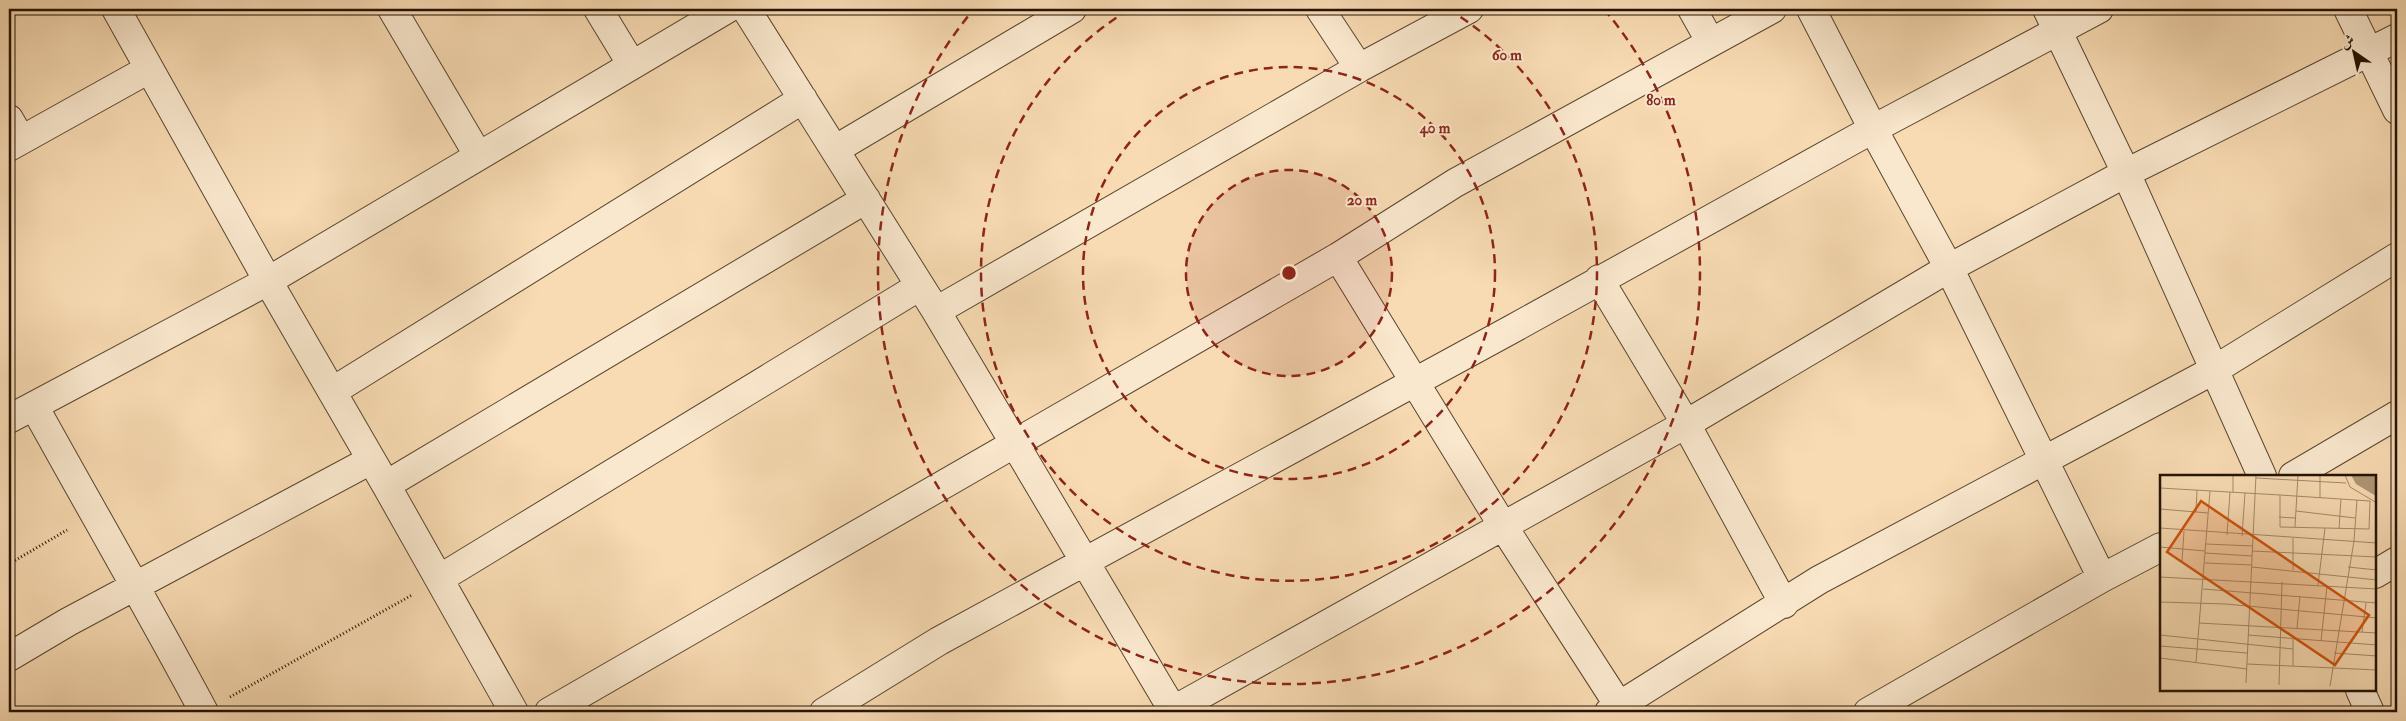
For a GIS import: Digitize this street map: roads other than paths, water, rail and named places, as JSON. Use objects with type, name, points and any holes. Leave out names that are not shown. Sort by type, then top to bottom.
[{"type":"street","points":[[116,9],[268,281],[333,391],[370,460],[386,484],[514,712]]},
{"type":"street","points":[[392,9],[478,155]]},
{"type":"street","points":[[598,9],[632,65]]},
{"type":"street","points":[[9,419],[268,281],[727,9]]},
{"type":"street","points":[[746,9],[836,148],[936,311],[1172,712],[1686,424],[1949,268],[2126,173],[2397,38]]},
{"type":"street","points":[[836,148],[1072,9]]},
{"type":"street","points":[[1320,9],[1359,68]]},
{"type":"street","points":[[936,311],[1359,68],[1469,9]]},
{"type":"street","points":[[1692,9],[1710,41]]},
{"type":"street","points":[[549,712],[1338,258],[1455,183],[1710,41],[1772,9]]},
{"type":"street","points":[[1811,9],[2008,382],[2043,461],[2102,578]]},
{"type":"street","points":[[824,712],[939,641],[1873,129],[2053,20],[2100,9]]},
{"type":"street","points":[[2348,9],[2397,110]]},
{"type":"street","points":[[2053,20],[2126,173],[2262,475]]},
{"type":"street","points":[[13,136],[149,70]]},
{"type":"street","points":[[333,391],[803,99]]},
{"type":"street","points":[[386,484],[866,199]]},
{"type":"street","points":[[1338,258],[1617,710],[1819,580],[2214,370],[2397,257]]},
{"type":"street","points":[[1599,279],[1686,424],[1784,604]]},
{"type":"street","points":[[439,580],[920,286]]},
{"type":"street","points":[[34,406],[94,515],[137,586],[204,712]]},
{"type":"street","points":[[2295,475],[2397,415]]},
{"type":"street","points":[[9,657],[68,622],[370,460]]},
{"type":"street","points":[[1868,712],[2102,578],[2160,548]]},
{"type":"street","points":[[2376,573],[2397,561]]},
{"type":"street","points":[[2360,691],[2370,712]]}]
